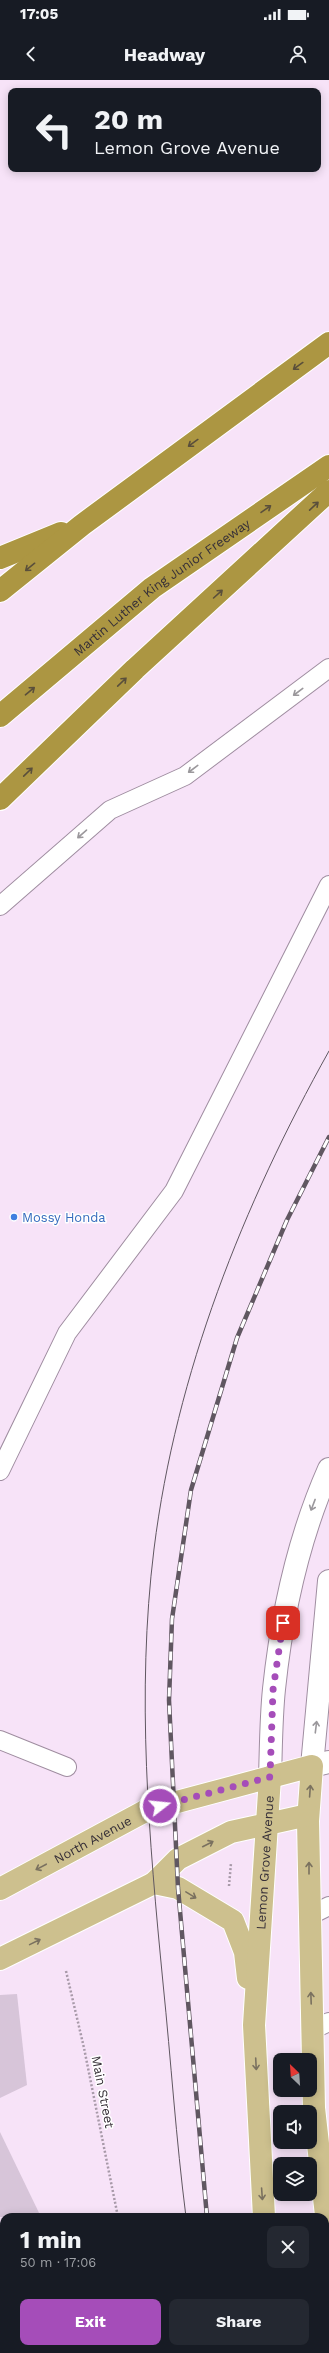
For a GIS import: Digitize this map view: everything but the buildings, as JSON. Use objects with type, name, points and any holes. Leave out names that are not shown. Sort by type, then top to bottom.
[{"type":"highway","points":[[0,591],[82,525],[329,343]]},
{"type":"highway","name":"Martin Luther King Junior Freeway","points":[[0,716],[152,588],[329,466]]},
{"type":"highway","points":[[0,798],[135,669],[329,491]]},
{"type":"highway","points":[[0,558],[82,525]]},
{"type":"main road","name":"Lemon Grove Avenue","points":[[264,2213],[254,2025],[270,1777],[273,1690],[289,1584],[312,1506],[329,1469]]},
{"type":"main road","points":[[326,2213],[314,2108],[320,2026],[309,1916],[308,1815],[320,1764],[329,1581]]},
{"type":"main road","name":"North Avenue","points":[[0,1889],[147,1810],[320,1764]]},
{"type":"main road","points":[[0,1959],[154,1883],[178,1859],[231,1832],[308,1815]]},
{"type":"main road","points":[[154,1883],[178,1888],[233,1921],[245,1952],[254,2025]]},
{"type":"lane","points":[[0,906],[110,810],[185,776],[329,668]]},
{"type":"lane","points":[[0,1471],[7,1434],[67,1333],[174,1191],[329,885]]},
{"type":"lane","points":[[0,1740],[67,1767]]},
{"type":"lane","points":[[309,1916],[329,1906]]},
{"type":"path","points":[[229,1889],[233,1860]]},
{"type":"path","name":"Main Street","points":[[66,1971],[84,2048],[117,2213]]},
{"type":"tram line","points":[[185,2213],[176,2129],[153,1875],[146,1766],[146,1658],[154,1549],[164,1483],[179,1419],[196,1355],[218,1292],[268,1169],[329,1051]]},
{"type":"railway","points":[[207,2213],[178,1888],[169,1700],[172,1619],[191,1490],[237,1338],[287,1220],[329,1137]]},
{"type":"place","name":"Mossy Honda","points":[[14,1217]]},
{"type":"route","points":[[160,1806],[270,1777],[273,1690],[283,1623]]}]
